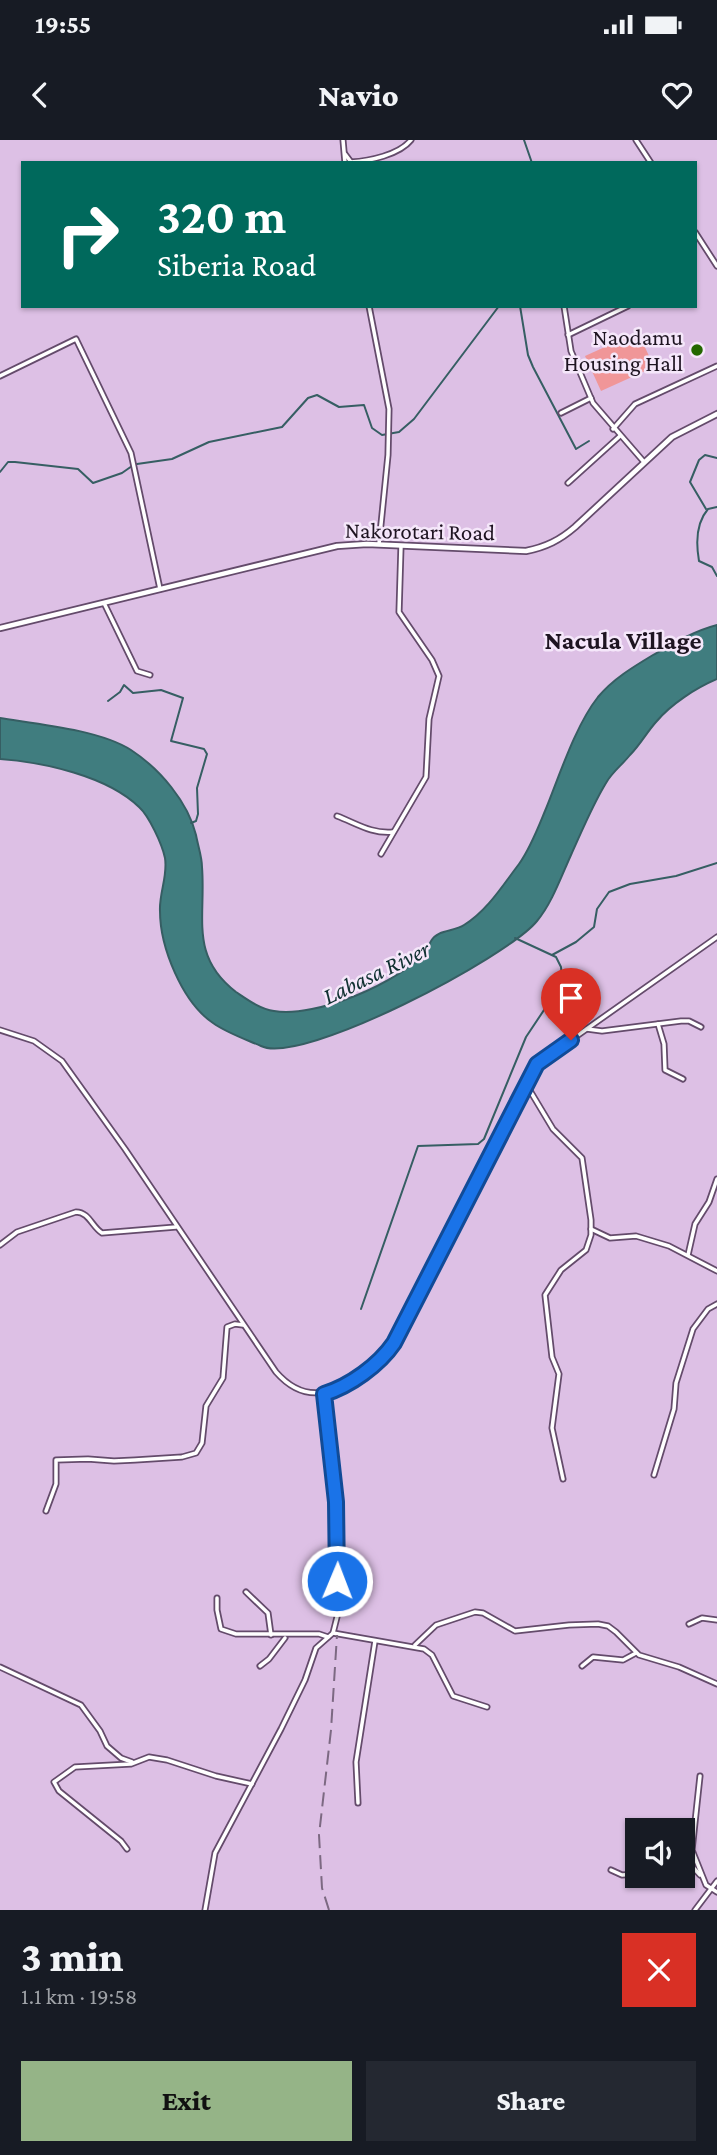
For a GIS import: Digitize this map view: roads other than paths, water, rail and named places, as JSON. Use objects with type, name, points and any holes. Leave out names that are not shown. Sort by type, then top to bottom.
[{"type":"street","points":[[343,140],[345,161]]},
{"type":"street","points":[[358,161],[402,149],[411,140]]},
{"type":"street","points":[[636,140],[650,161]]},
{"type":"street","points":[[345,154],[350,161]]},
{"type":"street","points":[[697,235],[717,266]]},
{"type":"street","points":[[697,246],[702,243]]},
{"type":"street","points":[[369,308],[387,391],[389,431],[379,544]]},
{"type":"street","points":[[564,308],[572,351],[590,398],[613,429],[644,462]]},
{"type":"street","points":[[568,335],[624,308]]},
{"type":"street","points":[[0,376],[76,340],[80,345],[131,453],[160,589]]},
{"type":"street","points":[[613,429],[635,404],[717,366]]},
{"type":"street","points":[[561,413],[590,398]]},
{"type":"street","name":"Nakorotari Road","points":[[0,628],[352,544],[526,551],[550,545],[575,527],[672,437],[717,414]]},
{"type":"street","points":[[568,483],[620,436]]},
{"type":"street","points":[[380,854],[426,777],[428,726],[439,676],[432,660],[399,612],[401,546]]},
{"type":"street","points":[[104,603],[137,671],[150,675]]},
{"type":"street","points":[[337,816],[365,830],[393,832]]},
{"type":"street","points":[[0,1031],[34,1041],[62,1061],[281,1378],[304,1391],[324,1394],[351,1381],[382,1357],[394,1343],[537,1064],[717,937]]},
{"type":"street","points":[[587,1029],[602,1031],[688,1021],[701,1027]]},
{"type":"street","points":[[658,1023],[664,1044],[665,1070],[683,1079]]},
{"type":"street","points":[[526,1084],[553,1129],[582,1158],[591,1229],[590,1244],[586,1250],[561,1270],[545,1295],[552,1357],[559,1374],[552,1428],[563,1479]]},
{"type":"street","points":[[688,1255],[695,1224],[709,1202],[717,1179]]},
{"type":"street","points":[[0,1245],[17,1232],[76,1212],[87,1216],[102,1233],[176,1227]]},
{"type":"street","points":[[591,1229],[610,1238],[646,1238],[688,1255],[717,1271]]},
{"type":"street","points":[[654,1475],[674,1409],[682,1356],[697,1321],[712,1305],[717,1304]]},
{"type":"street","points":[[46,1511],[56,1484],[56,1460],[88,1458],[125,1461],[182,1457],[196,1453],[202,1443],[206,1406],[223,1378],[227,1327],[235,1324],[245,1326]]},
{"type":"street","points":[[205,1910],[215,1853],[305,1680],[316,1648],[330,1635],[337,1617],[337,1513],[324,1394]]},
{"type":"street","points":[[246,1592],[268,1613],[271,1635]]},
{"type":"street","points":[[217,1598],[219,1624],[224,1631],[236,1634],[320,1634],[415,1646],[432,1655],[453,1696],[487,1707]]},
{"type":"street","points":[[415,1646],[436,1625],[475,1612],[484,1613],[515,1631],[598,1624],[608,1626],[636,1653],[679,1667],[717,1684]]},
{"type":"street","points":[[689,1624],[702,1618],[717,1620]]},
{"type":"street","points":[[260,1666],[269,1659],[286,1636]]},
{"type":"street","points":[[358,1803],[356,1762],[374,1641]]},
{"type":"street","points":[[582,1666],[593,1657],[623,1660],[636,1653]]},
{"type":"street","points":[[0,1667],[77,1701],[91,1717],[107,1746],[121,1758],[134,1763]]},
{"type":"street","points":[[127,1849],[59,1791],[54,1782],[75,1767],[134,1763],[149,1757],[252,1784]]},
{"type":"street","points":[[700,1776],[691,1841],[703,1879]]},
{"type":"street","points":[[695,1868],[711,1889],[717,1892]]},
{"type":"street","points":[[611,1870],[625,1875]]},
{"type":"street","points":[[695,1910],[717,1881]]},
{"type":"waterway","points":[[524,140],[531,161]]},
{"type":"waterway","points":[[137,464],[172,459],[209,442],[282,427],[308,398],[317,395],[339,407],[364,405],[372,428],[382,435],[399,432],[414,419],[497,308]]},
{"type":"waterway","points":[[520,308],[528,355],[533,367],[576,449],[589,441]]},
{"type":"waterway","points":[[706,509],[690,482],[699,460],[705,455],[717,458]]},
{"type":"waterway","points":[[0,472],[8,462],[78,469],[93,483],[122,473],[132,466]]},
{"type":"waterway","points":[[717,507],[708,509],[704,515],[697,541],[699,561],[712,567],[717,576]]},
{"type":"waterway","points":[[108,701],[120,692],[124,685],[133,693],[161,690],[183,698],[171,741],[204,749],[207,754],[197,788],[198,814],[196,821],[191,823]]},
{"type":"waterway","points":[[552,955],[576,942],[594,927],[597,909],[609,892],[630,884],[676,876],[717,863]]},
{"type":"waterway","points":[[361,1309],[418,1146],[478,1144],[484,1139],[526,1037],[558,989],[562,978],[556,957],[515,938]]},
{"type":"railway","points":[[329,1910],[322,1888],[319,1835],[331,1730],[337,1635]]},
{"type":"place","name":"Naodamu Housing Hall","points":[[697,350]]},
{"type":"district","name":"Nacula Village","points":[[623,640]]},
{"type":"water label","name":"Labasa River","points":[[376,972]]}]
